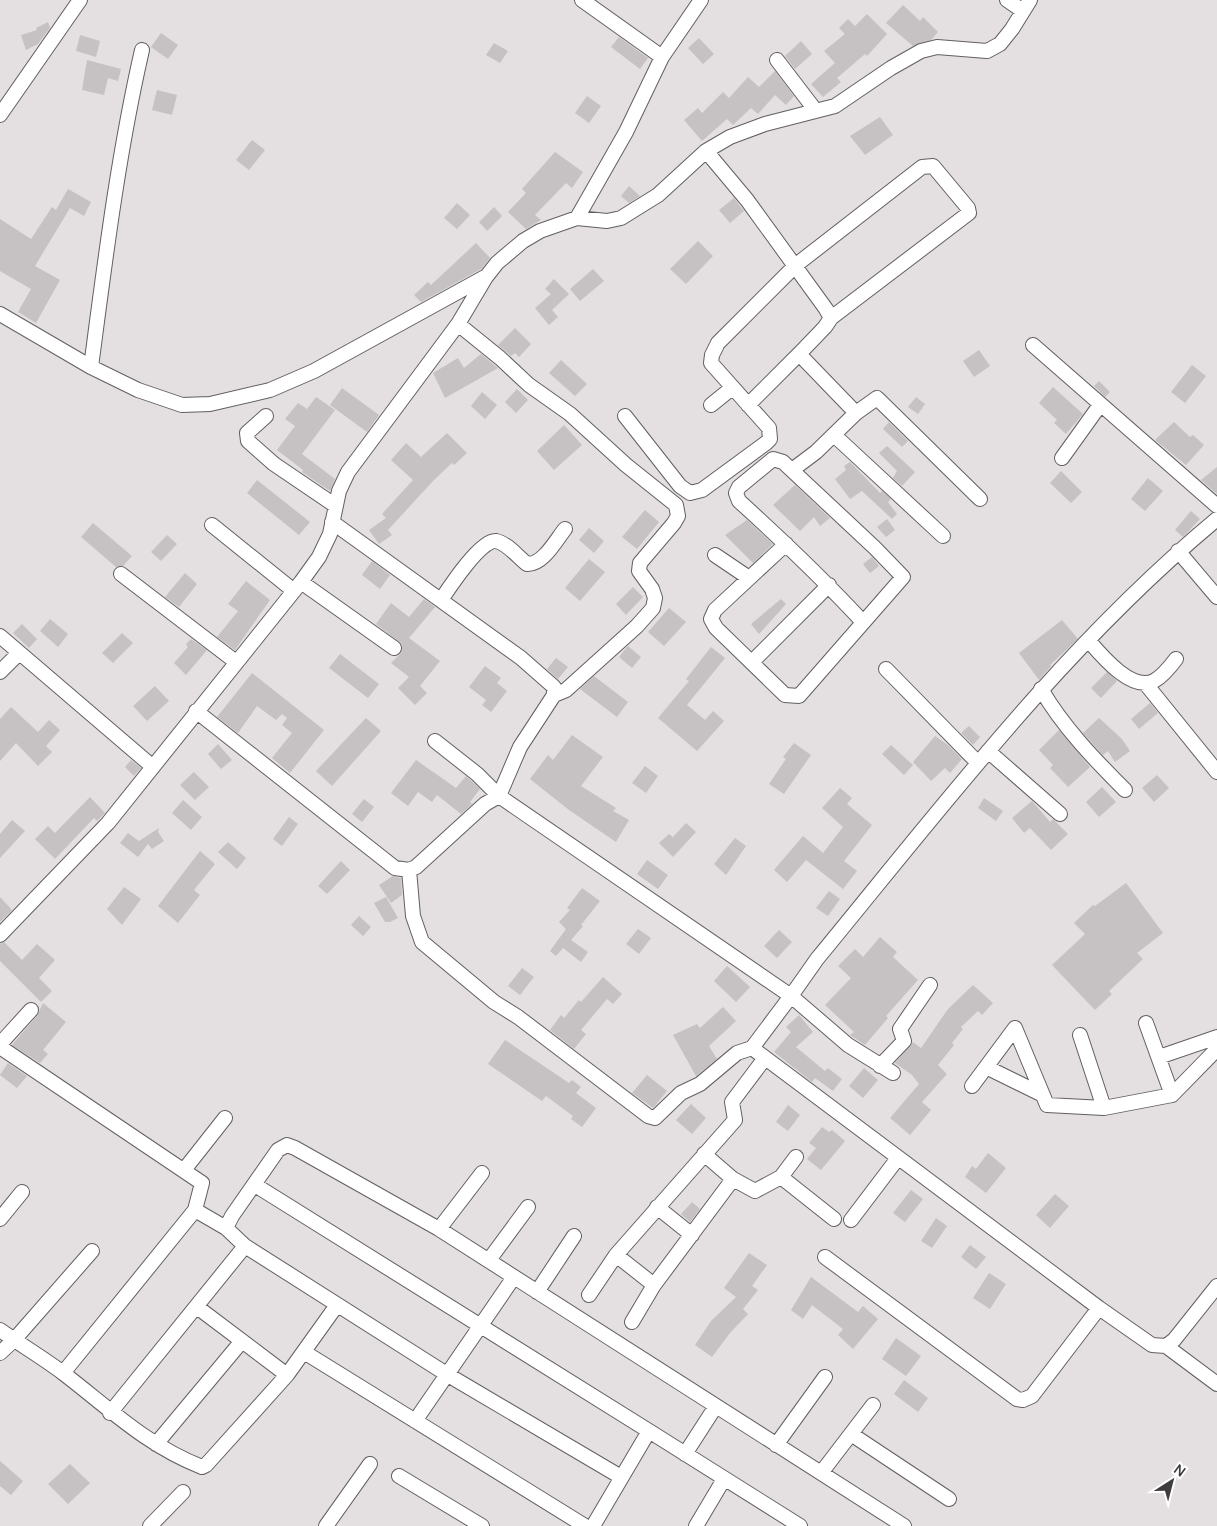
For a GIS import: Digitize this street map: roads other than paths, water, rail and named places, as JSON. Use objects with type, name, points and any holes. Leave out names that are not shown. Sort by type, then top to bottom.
[{"type":"street","points":[[0,115],[80,0]]},
{"type":"street","points":[[582,0],[662,57]]},
{"type":"street","points":[[577,218],[626,132],[662,57],[701,0]]},
{"type":"street","points":[[0,935],[108,823],[319,557],[330,534],[338,491],[348,472],[458,324],[486,277],[497,263],[540,230],[577,218],[607,221],[621,218],[658,196],[706,151],[750,129],[835,106],[891,68],[922,51],[937,47],[987,52],[1000,44],[1026,6],[1007,0]]},
{"type":"street","points":[[91,367],[116,178],[142,50]]},
{"type":"street","points":[[777,60],[816,111]]},
{"type":"street","points":[[706,151],[747,200],[796,265],[831,318]]},
{"type":"street","points":[[625,416],[685,491],[694,493],[758,449],[770,438],[769,428],[732,388],[711,363],[712,355],[718,343],[796,265],[926,165],[933,166],[968,208],[968,214],[831,318],[825,327],[748,405]]},
{"type":"street","points":[[0,314],[91,367],[161,399],[182,405],[210,404],[270,390],[314,371],[486,277]]},
{"type":"street","points":[[458,324],[500,358],[529,385],[570,414],[626,465],[676,505],[678,516],[674,523],[640,563],[639,571],[652,589],[655,598],[653,608],[637,626],[566,690],[554,695]]},
{"type":"street","points":[[1033,346],[1217,506]]},
{"type":"street","points":[[799,354],[856,413]]},
{"type":"street","points":[[711,406],[732,388]]},
{"type":"street","points":[[792,470],[834,435],[856,413],[879,398],[980,499]]},
{"type":"street","points":[[1062,458],[1100,405]]},
{"type":"street","points":[[266,416],[247,433],[248,441],[274,464],[336,506]]},
{"type":"street","points":[[834,435],[943,536]]},
{"type":"street","points":[[786,544],[715,610],[711,619],[716,628],[753,661],[785,695],[799,696],[902,577],[792,470],[783,462],[773,460],[739,487],[736,493],[739,501],[786,544],[862,621]]},
{"type":"street","points":[[409,870],[413,916],[422,942],[494,1002],[518,1017],[648,1116],[655,1118],[681,1093],[700,1084],[737,1053],[752,1048],[817,959],[1041,689],[1178,551],[1217,519]]},
{"type":"street","points":[[196,711],[395,868],[409,870],[416,867],[485,804],[499,796],[520,747],[554,695],[554,687],[546,678],[332,522]]},
{"type":"street","points":[[212,525],[297,586],[394,648]]},
{"type":"street","points":[[440,600],[470,561],[487,543],[494,541],[500,543],[527,564],[533,564],[541,558],[564,529]]},
{"type":"street","points":[[1178,551],[1217,597]]},
{"type":"street","points":[[714,555],[749,578]]},
{"type":"street","points":[[121,574],[236,662]]},
{"type":"street","points":[[753,661],[829,586]]},
{"type":"street","points":[[0,636],[153,766]]},
{"type":"street","points":[[1088,640],[1107,662],[1135,682],[1145,683],[1154,681],[1166,672],[1176,659]]},
{"type":"street","points":[[0,672],[19,653]]},
{"type":"street","points":[[886,669],[978,763]]},
{"type":"street","points":[[1145,683],[1217,772]]},
{"type":"street","points":[[1041,689],[1064,723],[1125,790]]},
{"type":"street","points":[[435,741],[477,774],[499,796],[791,996],[828,1029],[893,1073]]},
{"type":"street","points":[[988,751],[1060,814]]},
{"type":"street","points":[[880,1066],[904,1040],[900,1029],[930,985]]},
{"type":"street","points":[[31,1010],[0,1045],[202,1183],[195,1210],[63,1373]]},
{"type":"street","points":[[1146,1023],[1172,1095]]},
{"type":"street","points":[[972,1086],[1015,1028],[1047,1105],[1104,1108],[1172,1095],[1217,1050]]},
{"type":"street","points":[[1080,1035],[1104,1108]]},
{"type":"street","points":[[1159,1057],[1217,1038]]},
{"type":"street","points":[[752,1048],[1099,1308],[1152,1345],[1166,1346],[1217,1384]]},
{"type":"street","points":[[588,1294],[616,1255],[736,1120],[732,1102],[764,1058]]},
{"type":"street","points":[[986,1067],[1043,1095]]},
{"type":"street","points":[[184,1170],[225,1118]]},
{"type":"street","points":[[226,1228],[232,1216],[278,1150],[282,1146],[291,1146],[439,1229],[489,1260],[900,1525]]},
{"type":"street","points":[[704,1154],[733,1179],[755,1191],[782,1177],[796,1157]]},
{"type":"street","points":[[851,1220],[898,1158]]},
{"type":"street","points":[[439,1229],[482,1173]]},
{"type":"street","points":[[782,1177],[834,1219]]},
{"type":"street","points":[[632,1322],[654,1285],[733,1179]]},
{"type":"street","points":[[254,1184],[800,1526]]},
{"type":"street","points":[[0,1219],[22,1192]]},
{"type":"street","points":[[489,1260],[528,1207]]},
{"type":"street","points":[[657,1207],[692,1234]]},
{"type":"street","points":[[195,1210],[226,1228],[245,1246],[448,1375],[621,1477]]},
{"type":"street","points":[[537,1292],[574,1236]]},
{"type":"street","points":[[110,1413],[245,1246]]},
{"type":"street","points":[[0,1353],[14,1340],[92,1250]]},
{"type":"street","points":[[616,1255],[654,1285]]},
{"type":"street","points":[[825,1257],[1017,1399],[1023,1400],[1032,1396],[1099,1308]]},
{"type":"street","points":[[416,1421],[514,1277]]},
{"type":"street","points":[[1166,1346],[1174,1340],[1217,1286]]},
{"type":"street","points":[[0,1330],[63,1373],[110,1413],[156,1444],[199,1466],[205,1466],[287,1374],[337,1305]]},
{"type":"street","points":[[197,1307],[287,1374]]},
{"type":"street","points":[[156,1444],[242,1341]]},
{"type":"street","points":[[304,1352],[585,1526]]},
{"type":"street","points":[[776,1444],[825,1377]]},
{"type":"street","points":[[821,1473],[873,1405]]},
{"type":"street","points":[[686,1454],[716,1406]]},
{"type":"street","points":[[593,1526],[649,1431]]},
{"type":"street","points":[[851,1434],[949,1499]]},
{"type":"street","points":[[326,1526],[370,1464]]},
{"type":"street","points":[[399,1476],[482,1526]]},
{"type":"street","points":[[697,1526],[724,1479]]},
{"type":"street","points":[[150,1526],[182,1492]]}]
